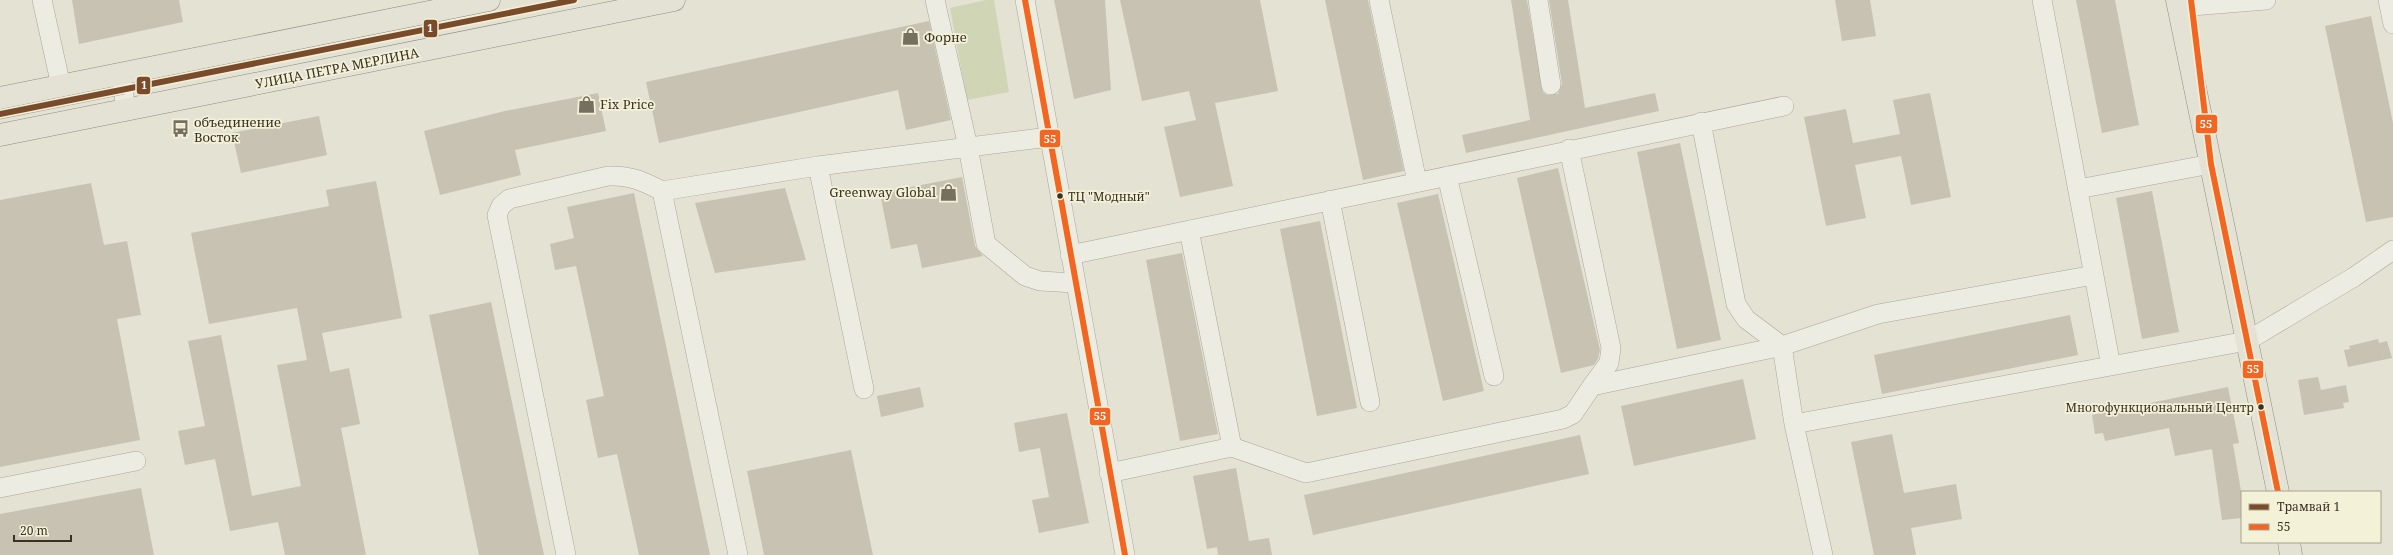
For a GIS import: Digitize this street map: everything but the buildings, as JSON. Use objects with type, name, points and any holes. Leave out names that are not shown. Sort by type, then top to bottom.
[{"type":"main road","points":[[3,95],[121,75],[489,0]]},
{"type":"main road","name":"УЛИЦА ПЕТРА МЕРЛИНА","points":[[0,135],[674,0]]},
{"type":"main road","points":[[2186,2],[2212,164],[2278,491]]},
{"type":"main road","points":[[2289,543],[2291,555]]},
{"type":"street","points":[[42,0],[61,86]]},
{"type":"street","points":[[935,0],[968,147],[986,244],[1025,276],[1040,281],[1075,282]]},
{"type":"street","points":[[1025,0],[1109,473],[1125,555]]},
{"type":"street","points":[[1380,0],[1417,182]]},
{"type":"street","points":[[1538,0],[1551,85]]},
{"type":"street","points":[[2042,0],[2111,366]]},
{"type":"street","points":[[2186,2],[2266,0]]},
{"type":"street","points":[[2388,0],[2393,24]]},
{"type":"street","points":[[121,75],[126,110]]},
{"type":"street","points":[[1070,255],[1448,176],[1569,149],[1784,106]]},
{"type":"street","points":[[1701,122],[1736,304],[1740,313],[1746,319],[1782,346],[1794,424],[1823,555]]},
{"type":"street","points":[[566,555],[498,215],[501,206],[509,199],[608,176],[624,175],[638,178],[662,191],[818,166],[1049,137]]},
{"type":"street","points":[[1109,473],[1232,447],[1292,470],[1306,473],[1563,419],[1573,414],[1609,363],[1611,348],[1569,149]]},
{"type":"street","points":[[2078,190],[2212,164]]},
{"type":"street","points":[[818,166],[864,389]]},
{"type":"street","points":[[1448,176],[1494,376]]},
{"type":"street","points":[[662,191],[738,555]]},
{"type":"street","points":[[1330,200],[1370,402]]},
{"type":"street","points":[[1189,230],[1232,447]]},
{"type":"street","points":[[1794,424],[2247,341],[2354,277],[2393,250]]},
{"type":"street","points":[[1592,386],[1782,346],[1878,314],[2094,275]]},
{"type":"street","points":[[0,488],[136,461]]},
{"type":"green space","points":[[986,0],[994,0],[1009,92],[967,100],[950,8]]},
{"type":"tram line","name":"1","points":[[0,114],[574,0]]},
{"type":"tram line","points":[[0,119],[124,94]]},
{"type":"transit line","name":"55","points":[[1025,0],[1125,555]]},
{"type":"transit line","name":"55","points":[[2191,0],[2211,164],[2278,491]]},
{"type":"place","name":"Форне","points":[[911,37]]},
{"type":"place","name":"Fix Price","points":[[587,104]]},
{"type":"place","name":"объединение Восток","points":[[181,129]]},
{"type":"place","name":"Greenway Global","points":[[949,192]]},
{"type":"place","name":"ТЦ \"Модный\"","points":[[1060,196]]},
{"type":"place","name":"Многофункциональный Центр","points":[[2261,407]]}]
